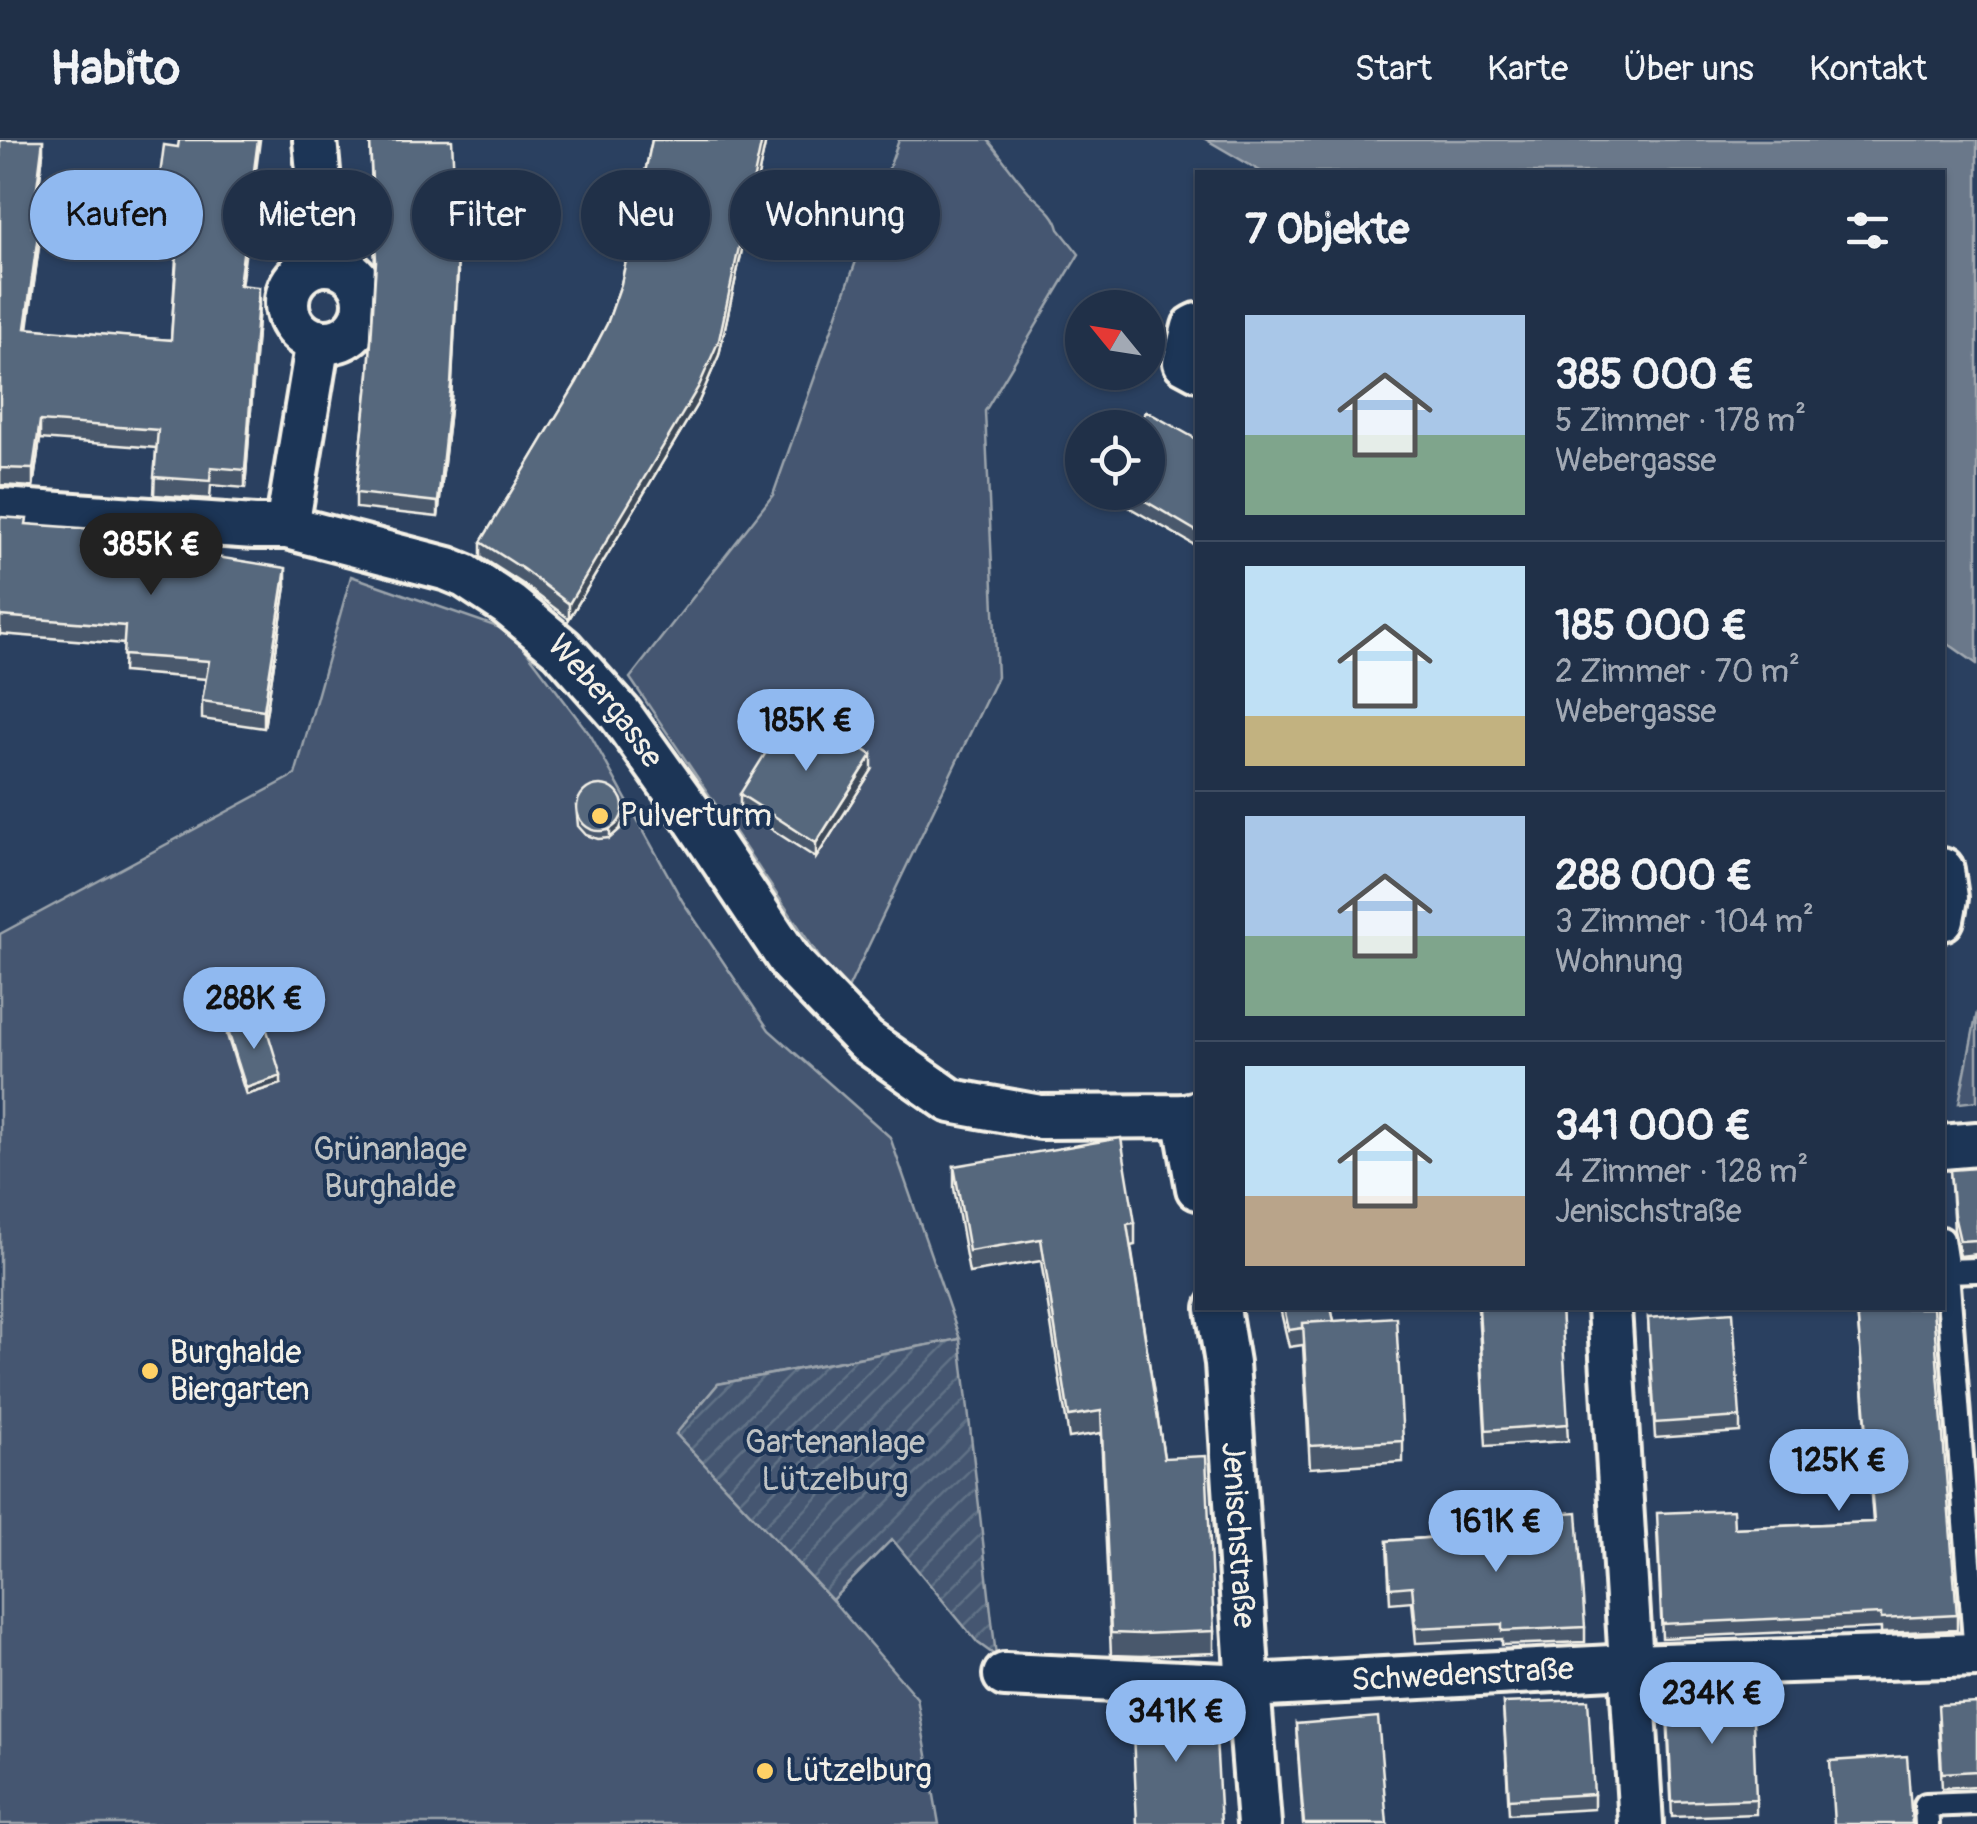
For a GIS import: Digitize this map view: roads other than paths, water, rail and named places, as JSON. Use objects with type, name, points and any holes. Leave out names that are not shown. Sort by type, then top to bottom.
[{"type":"street","points":[[315,140],[327,264]]},
{"type":"street","points":[[327,264],[350,273],[364,295],[364,308],[353,330],[343,338],[318,341],[297,330],[287,308],[288,296],[297,277],[327,264]]},
{"type":"street","points":[[1195,329],[1185,362],[1195,367]]},
{"type":"street","points":[[287,527],[318,341]]},
{"type":"street","name":"Webergasse","points":[[0,510],[287,527],[465,576],[562,648],[620,714],[792,964],[866,1042],[951,1101],[1040,1117],[1191,1114]]},
{"type":"street","points":[[1191,1114],[1195,1156]]},
{"type":"street","points":[[1945,1148],[1977,1144]]},
{"type":"street","name":"Jenischstraße","points":[[1218,1310],[1228,1363],[1260,1824]]},
{"type":"street","points":[[1609,1310],[1640,1824]]},
{"type":"street","name":"Schwedenstraße","points":[[1006,1674],[1248,1686],[1630,1666],[1976,1655]]},
{"type":"lane","points":[[1945,1264],[1976,1655]]},
{"type":"lane","points":[[1946,1272],[1977,1270]]},
{"type":"lane","points":[[1927,1824],[1926,1805],[1977,1803]]},
{"type":"place","name":"Pulverturm","points":[[600,816]]},
{"type":"place","name":"Burghalde Biergarten","points":[[150,1371]]},
{"type":"place","name":"Lützelburg","points":[[765,1771]]},
{"type":"park label","name":"Grünanlage Burghalde","points":[[390,1168]]},
{"type":"park label","name":"Gartenanlage Lützelburg","points":[[835,1462]]}]
